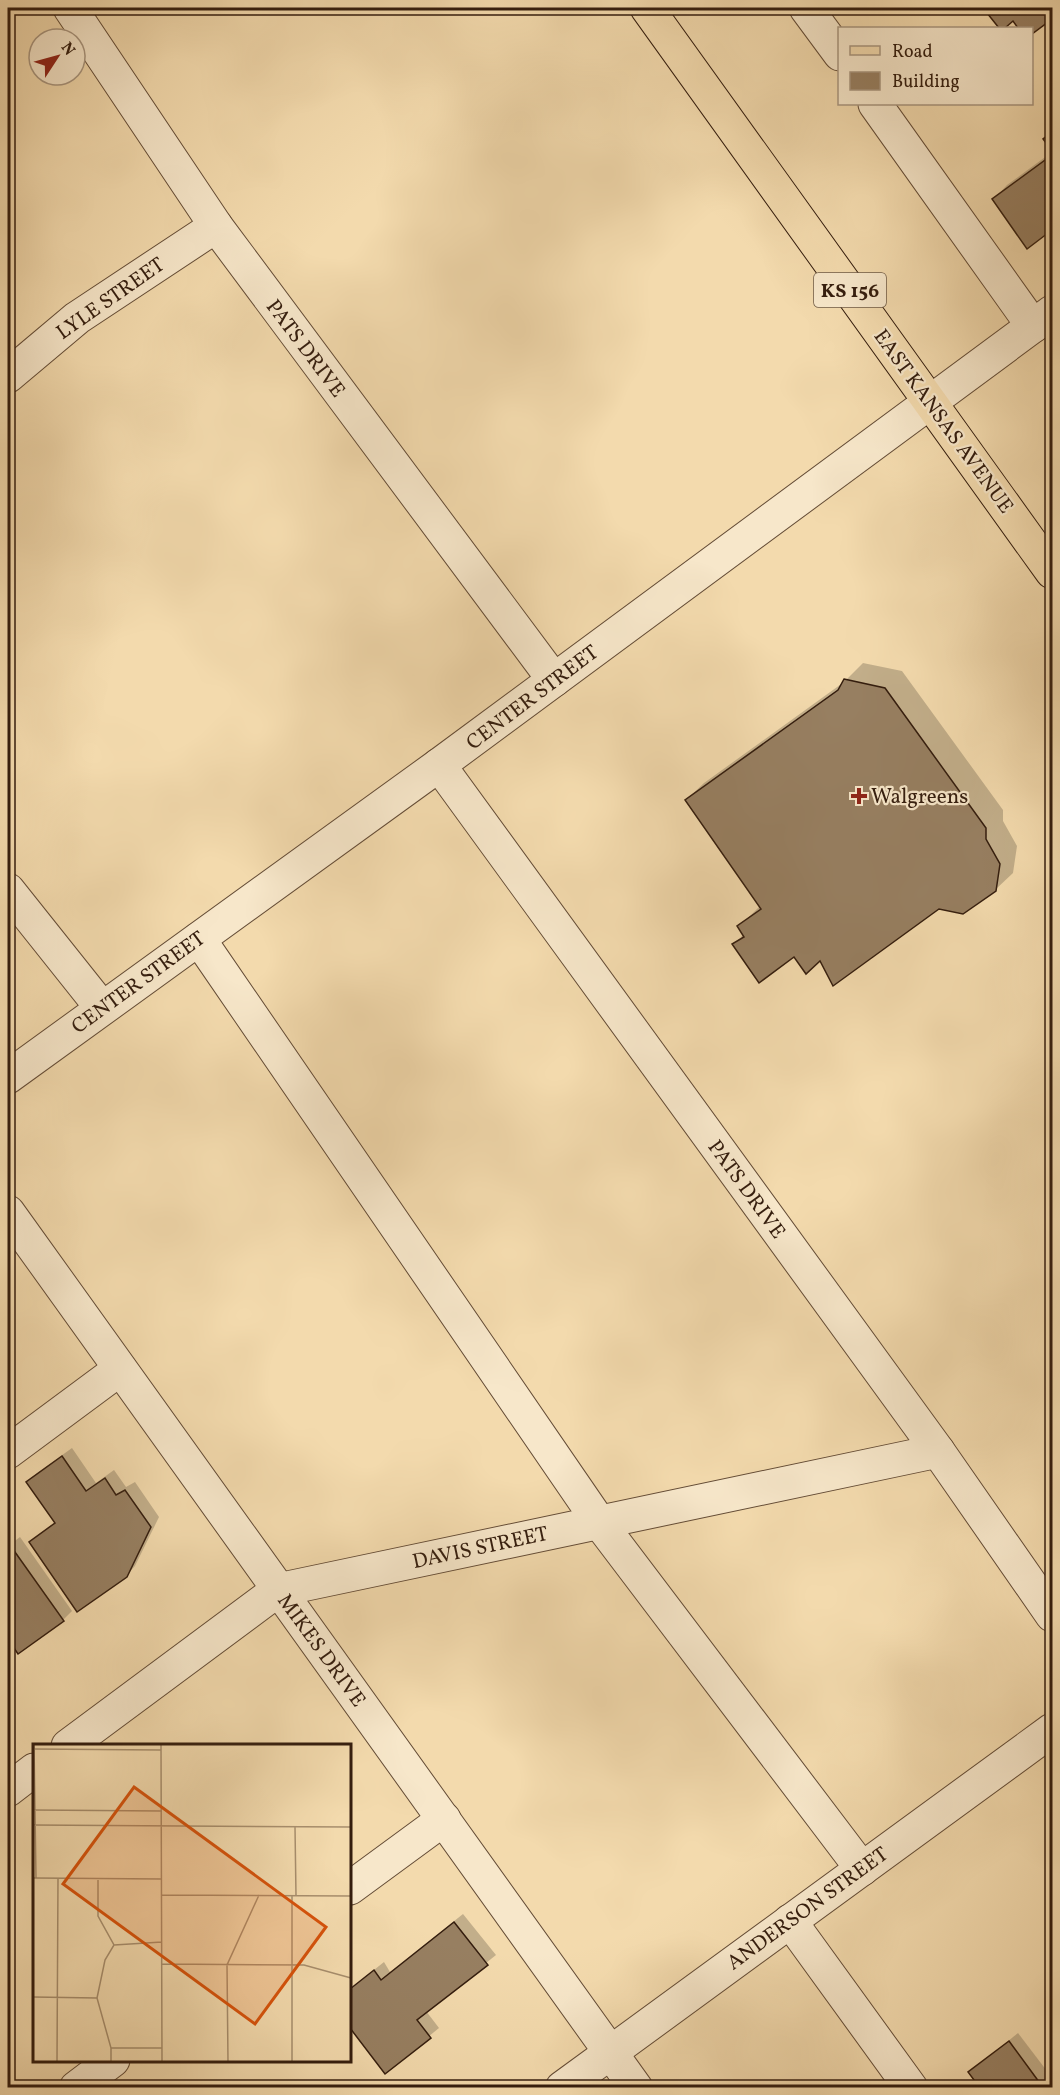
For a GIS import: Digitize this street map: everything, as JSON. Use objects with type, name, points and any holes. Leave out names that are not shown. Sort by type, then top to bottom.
[{"type":"main road","name":"EAST KANSAS AVENUE","points":[[647,8],[1053,572]]},
{"type":"street","name":"PATS DRIVE","points":[[70,8],[216,226],[554,680]]},
{"type":"street","points":[[806,8],[838,51]]},
{"type":"street","points":[[876,105],[1043,319]]},
{"type":"street","name":"LYLE STREET","points":[[8,376],[77,318],[216,226]]},
{"type":"street","name":"CENTER STREET","points":[[8,1077],[439,765],[1043,319]]},
{"type":"street","name":"PATS DRIVE","points":[[439,765],[938,1451],[1053,1615]]},
{"type":"street","points":[[8,890],[102,1008]]},
{"type":"street","points":[[199,939],[599,1522],[862,1869]]},
{"type":"street","name":"MIKES DRIVE","points":[[8,1212],[636,2088]]},
{"type":"street","points":[[8,1452],[120,1369]]},
{"type":"street","name":"DAVIS STREET","points":[[71,1744],[278,1590],[938,1451]]},
{"type":"street","name":"ANDERSON STREET","points":[[562,2088],[1053,1730]]},
{"type":"street","points":[[8,1790],[33,1771]]},
{"type":"street","points":[[351,1887],[444,1819]]},
{"type":"street","points":[[790,1921],[911,2088]]},
{"type":"street","points":[[76,2088],[112,2062]]},
{"type":"building","points":[[983,8],[1052,8],[1052,19],[1033,33],[1033,27],[1017,27],[1013,21],[1006,27],[998,27]]},
{"type":"building","points":[[1052,132],[1052,151],[1043,139]]},
{"type":"building","points":[[1052,155],[1052,230],[1027,249],[992,199]]},
{"type":"building","points":[[844,679],[885,688],[986,828],[986,839],[1000,864],[996,891],[963,914],[939,909],[833,986],[820,961],[806,974],[794,957],[759,983],[732,944],[744,937],[737,926],[761,909],[685,800],[838,690]]},
{"type":"building","points":[[62,1456],[86,1491],[105,1478],[116,1495],[125,1490],[151,1527],[127,1577],[77,1612],[29,1542],[55,1523],[26,1482]]},
{"type":"building","points":[[10,1545],[64,1621],[18,1654],[10,1642],[8,1643],[8,1547]]},
{"type":"building","points":[[454,1922],[488,1965],[417,2020],[431,2038],[385,2074],[351,2029],[351,1988],[374,1970],[381,1980]]},
{"type":"building","points":[[1009,2041],[1042,2086],[1040,2088],[980,2088],[968,2072]]},
{"type":"place","name":"Walgreens","points":[[859,796]]}]
